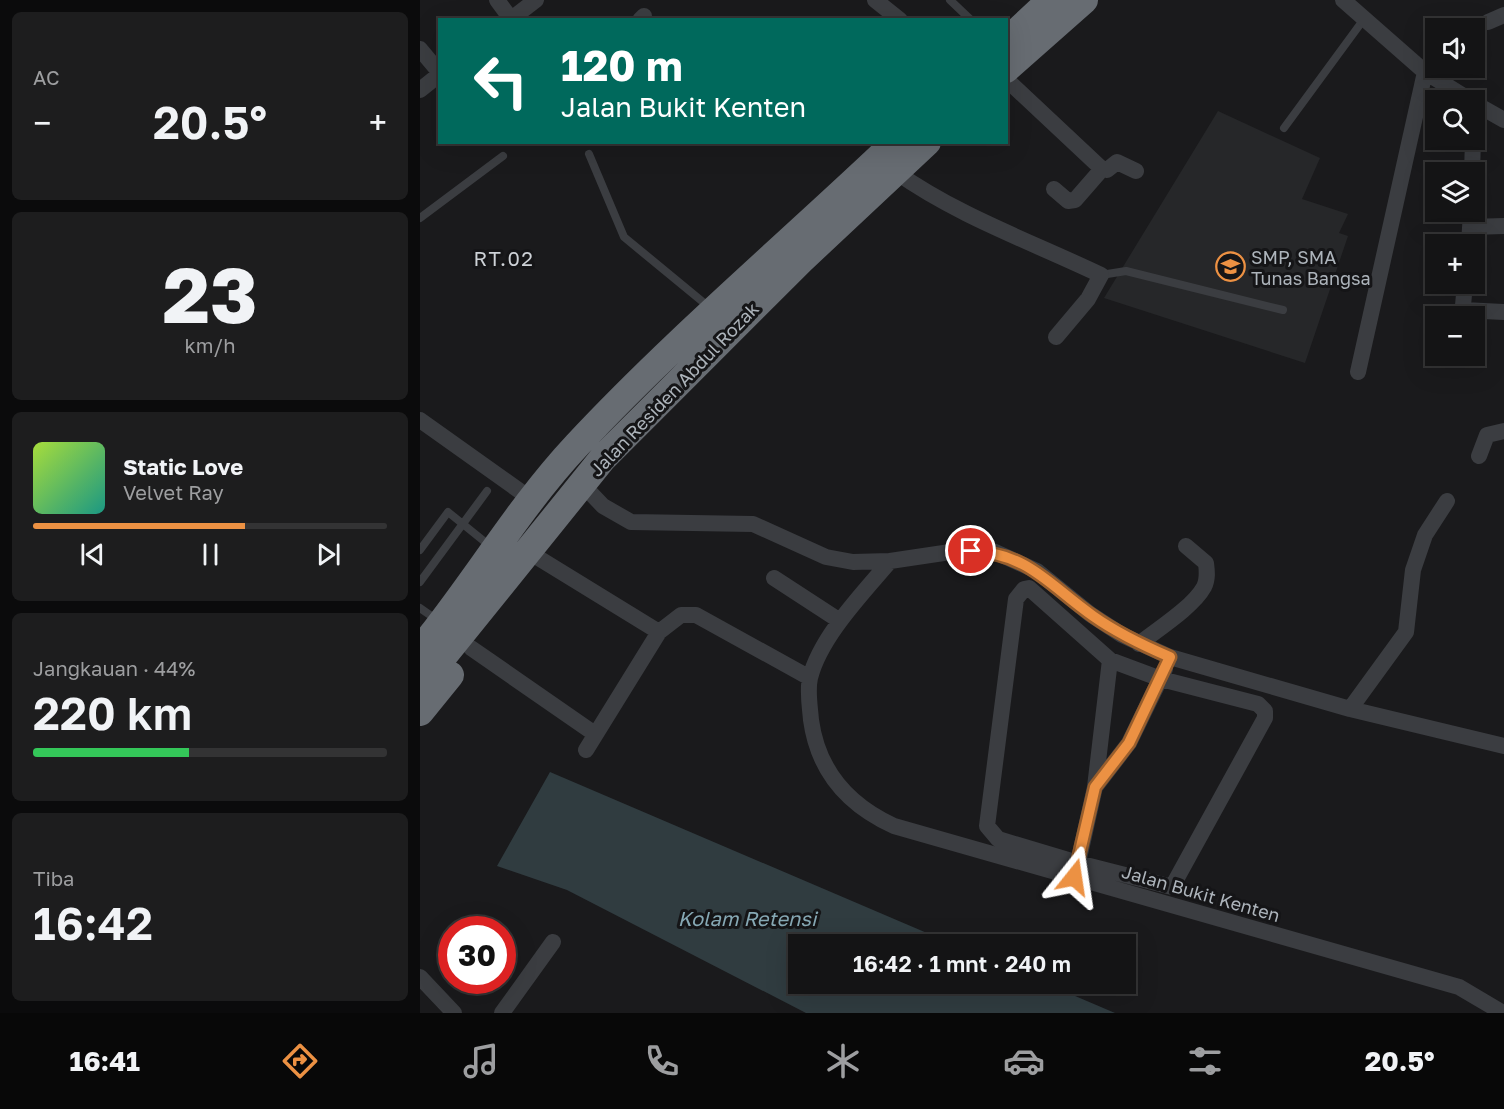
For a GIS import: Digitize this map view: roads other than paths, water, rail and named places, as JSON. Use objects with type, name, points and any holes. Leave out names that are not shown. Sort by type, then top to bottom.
[{"type":"highway","points":[[1008,40],[1051,0]]},
{"type":"highway","points":[[1008,67],[1084,0]]},
{"type":"highway","name":"Jalan Residen Abdul Rozak","points":[[420,650],[455,607],[526,506],[578,444],[714,311],[894,144]]},
{"type":"highway","name":"Jalan Residen Abdul Rozak","points":[[420,685],[603,458],[668,390],[925,144]]},
{"type":"highway","points":[[423,617],[526,506]]},
{"type":"highway","points":[[420,712],[488,627],[548,526]]},
{"type":"street","points":[[497,0],[510,18]]},
{"type":"street","points":[[512,18],[536,0]]},
{"type":"street","points":[[875,0],[898,18]]},
{"type":"street","points":[[1343,0],[1425,72],[1358,372]]},
{"type":"street","points":[[1488,22],[1504,15]]},
{"type":"street","points":[[420,49],[438,72]]},
{"type":"street","points":[[420,90],[438,76]]},
{"type":"street","points":[[1435,78],[1454,90]]},
{"type":"street","points":[[1008,81],[1102,169],[1106,170],[1117,162],[1136,171]]},
{"type":"street","points":[[1485,109],[1504,120]]},
{"type":"street","points":[[1054,189],[1068,201],[1075,200],[1102,169]]},
{"type":"street","points":[[896,172],[937,199],[1101,275],[1088,299],[1056,337]]},
{"type":"street","points":[[1485,222],[1504,226]]},
{"type":"street","points":[[1485,312],[1504,312]]},
{"type":"street","points":[[420,420],[526,506]]},
{"type":"street","points":[[1479,456],[1487,435],[1504,431]]},
{"type":"street","points":[[582,484],[603,506],[631,522],[753,524],[826,557],[853,562],[890,561],[957,551],[993,551],[1037,571],[1090,614],[1139,644],[1170,657],[1350,709],[1504,746]]},
{"type":"street","points":[[1350,709],[1406,632],[1413,570],[1425,534],[1447,501]]},
{"type":"street","points":[[1139,644],[1185,607],[1204,587],[1208,574],[1206,563],[1186,546]]},
{"type":"street","points":[[532,554],[659,632]]},
{"type":"street","name":"Jalan Bukit Kenten","points":[[890,561],[840,621],[810,678],[810,708],[819,753],[838,787],[872,816],[894,826],[1076,870],[1459,987],[1503,1013]]},
{"type":"street","points":[[774,578],[840,621]]},
{"type":"street","points":[[1029,588],[1033,590],[1110,660],[1161,679],[1257,704],[1265,711],[1265,718],[1172,887],[1076,870],[998,839],[987,826],[1016,599],[1019,594],[1029,588]]},
{"type":"street","points":[[586,750],[659,632],[681,615],[696,615],[810,678]]},
{"type":"street","points":[[471,648],[596,734]]},
{"type":"street","points":[[1095,787],[1129,743],[1170,657]]},
{"type":"street","points":[[1076,870],[1095,787],[1110,660]]},
{"type":"street","points":[[502,1013],[553,942]]},
{"type":"street","points":[[420,977],[454,1013]]},
{"type":"lane","points":[[950,0],[969,18]]},
{"type":"lane","points":[[1284,128],[1364,19]]},
{"type":"lane","points":[[589,154],[624,237],[714,311]]},
{"type":"lane","points":[[420,218],[503,156]]},
{"type":"lane","points":[[1101,275],[1126,271],[1282,310]]},
{"type":"lane","points":[[420,582],[487,491]]},
{"type":"lane","points":[[420,550],[448,512],[490,546]]},
{"type":"water","name":"Kolam Retensi","points":[[550,772],[929,934],[788,934],[788,994],[1070,994],[1115,1013],[806,1013],[567,890],[497,866]]},
{"type":"place","name":"SMP, SMA Tunas Bangsa","points":[[1230,267]]},
{"type":"district","name":"RT.02","points":[[504,258]]}]
